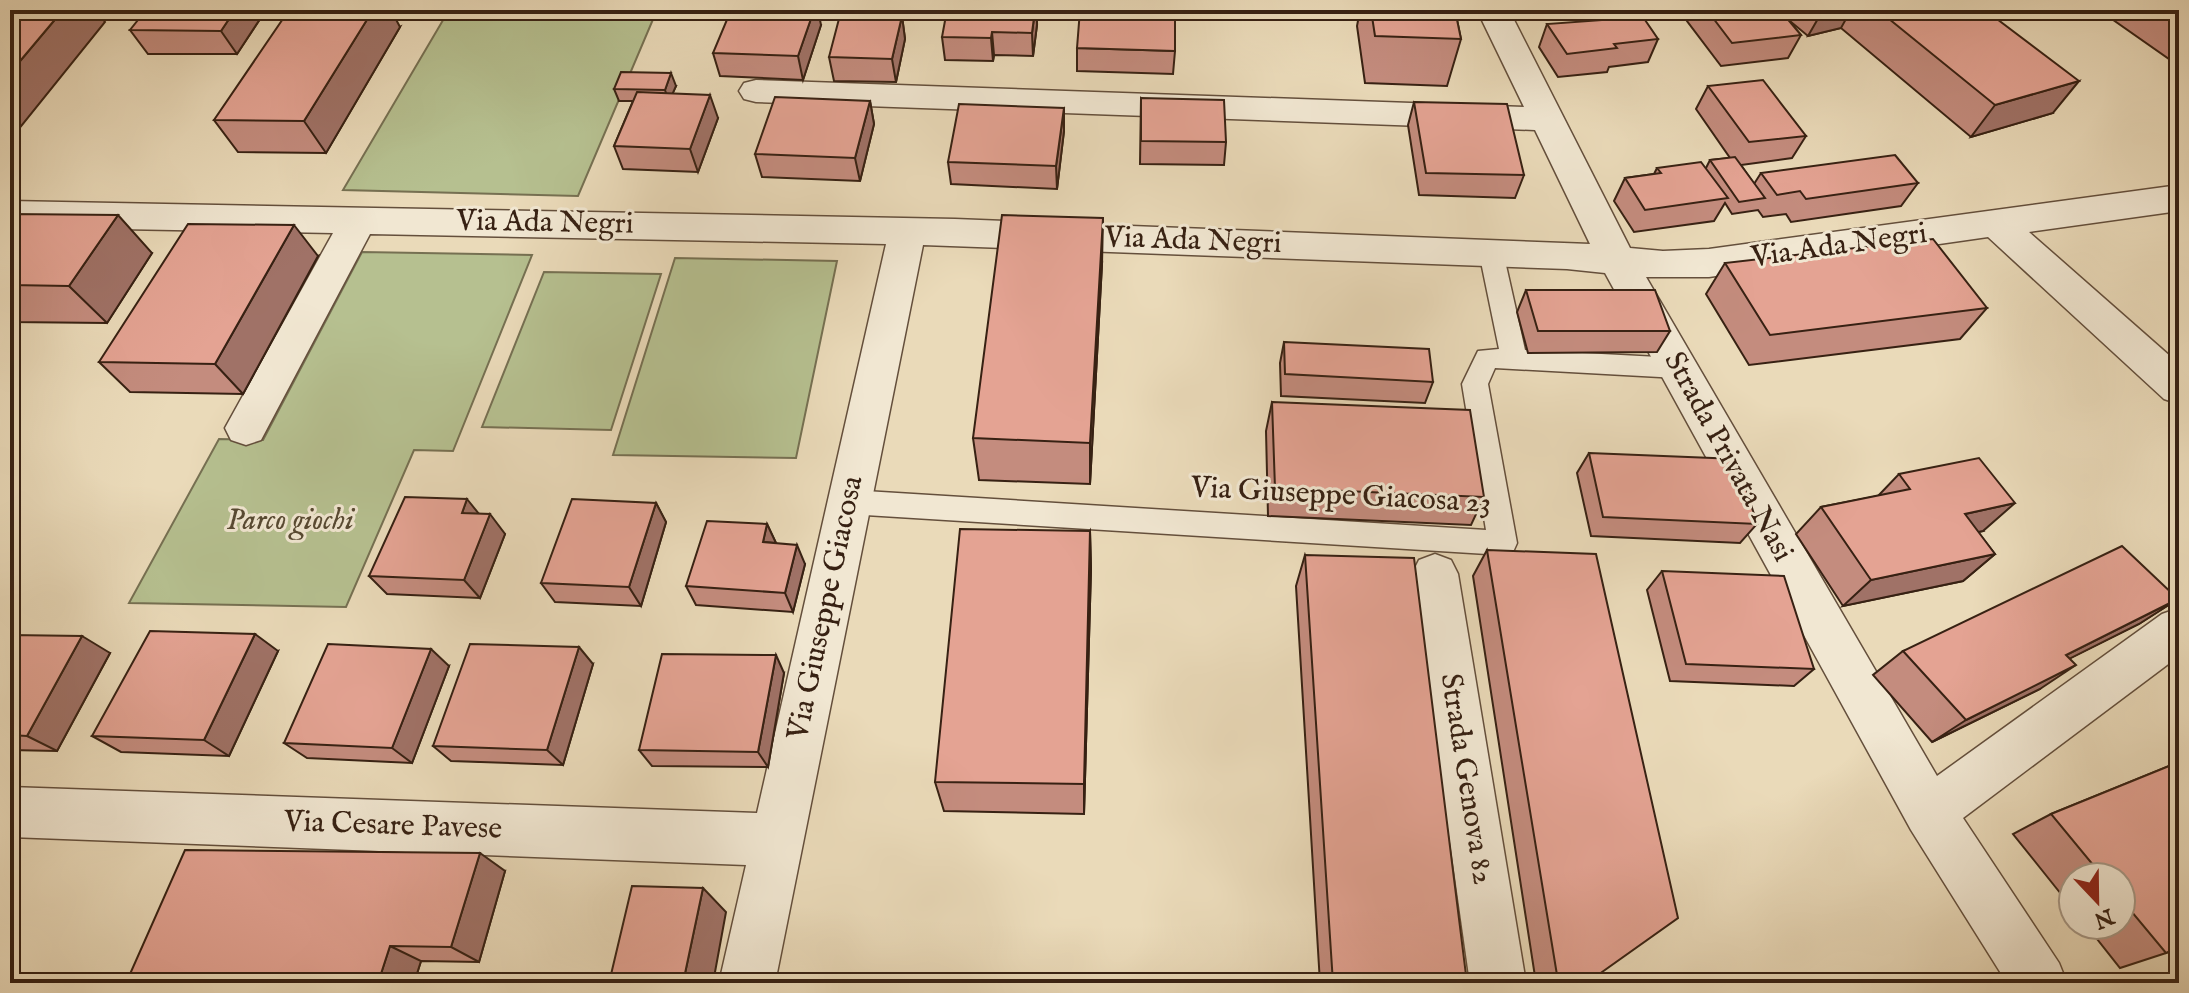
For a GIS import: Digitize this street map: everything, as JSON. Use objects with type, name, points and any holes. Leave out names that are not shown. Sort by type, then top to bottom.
[{"type":"street","name":"Strada Privata Nasi","points":[[1493,10],[1617,260],[1929,812],[2039,983]]},
{"type":"street","points":[[756,91],[1547,119]]},
{"type":"street","name":"Via Ada Negri","points":[[10,214],[907,232],[1491,252],[1663,265],[1709,263],[2179,198]]},
{"type":"street","points":[[246,428],[359,219]]},
{"type":"street","points":[[1997,224],[2179,388]]},
{"type":"street","name":"Via Giuseppe Giacosa","points":[[747,983],[907,232]]},
{"type":"street","name":"Strada Genova 82","points":[[1435,574],[1498,983]]},
{"type":"street","points":[[1929,812],[2179,629]]},
{"type":"street","name":"Via Cesare Pavese","points":[[10,812],[776,840]]},
{"type":"lane","points":[[1491,252],[1514,359]]},
{"type":"lane","name":"Via Giuseppe Giacosa 23","points":[[849,502],[1503,543],[1475,384],[1487,358],[1678,368]]},
{"type":"green space","points":[[449,10],[657,10],[578,196],[343,190]]},
{"type":"green space","name":"Parco giochi","points":[[362,252],[532,255],[453,451],[414,450],[346,607],[129,603],[219,439],[263,440]]},
{"type":"green space","points":[[675,258],[837,261],[796,458],[613,455]]},
{"type":"green space","points":[[544,272],[661,274],[611,430],[482,427]]},
{"type":"building","points":[[10,10],[63,10],[10,73]]},
{"type":"building","points":[[146,10],[235,10],[221,31],[130,30]]},
{"type":"building","points":[[289,10],[373,10],[304,121],[214,120]]},
{"type":"building","points":[[731,10],[814,10],[798,56],[713,53]]},
{"type":"building","points":[[947,10],[1035,10],[1032,33],[992,32],[991,38],[942,37]]},
{"type":"building","points":[[1080,10],[1175,10],[1175,51],[1077,48]]},
{"type":"building","points":[[1371,10],[1455,10],[1461,39],[1375,36]]},
{"type":"building","points":[[1707,10],[1780,10],[1801,35],[1732,43]]},
{"type":"building","points":[[1878,10],[1985,10],[2079,81],[1995,105]]},
{"type":"building","points":[[840,15],[902,16],[892,59],[829,57]]},
{"type":"building","points":[[1643,17],[1658,39],[1567,54],[1547,24]]},
{"type":"building","points":[[621,72],[671,73],[665,90],[614,89]]},
{"type":"building","points":[[1763,80],[1806,136],[1749,142],[1708,86]]},
{"type":"building","points":[[637,92],[710,95],[690,149],[614,146]]},
{"type":"building","points":[[775,97],[870,101],[855,158],[755,154]]},
{"type":"building","points":[[1141,98],[1224,100],[1226,142],[1141,141]]},
{"type":"building","points":[[1414,102],[1507,104],[1524,175],[1426,173]]},
{"type":"building","points":[[959,104],[1064,108],[1056,166],[948,162]]},
{"type":"building","points":[[1895,155],[1918,183],[1806,199],[1800,191],[1777,195],[1761,173]]},
{"type":"building","points":[[1735,157],[1765,198],[1739,202],[1710,160]]},
{"type":"building","points":[[1701,162],[1728,198],[1645,210],[1625,178],[1661,173],[1657,168]]},
{"type":"building","points":[[10,214],[118,215],[69,286],[10,285]]},
{"type":"building","points":[[1002,215],[1103,218],[1090,443],[973,438]]},
{"type":"building","points":[[188,224],[294,225],[215,364],[99,362]]},
{"type":"building","points":[[1933,239],[1987,308],[1770,335],[1725,263]]},
{"type":"building","points":[[1526,290],[1655,290],[1670,331],[1538,331]]},
{"type":"building","points":[[1284,342],[1429,349],[1433,382],[1285,374]]},
{"type":"building","points":[[1272,402],[1470,410],[1484,497],[1275,488]]},
{"type":"building","points":[[1589,453],[1737,459],[1757,524],[1603,517]]},
{"type":"building","points":[[1979,458],[2015,503],[1965,514],[1995,554],[1871,580],[1821,507],[1910,489],[1899,474]]},
{"type":"building","points":[[405,497],[467,499],[462,513],[490,514],[464,580],[369,576]]},
{"type":"building","points":[[572,499],[656,503],[629,587],[541,583]]},
{"type":"building","points":[[707,521],[767,524],[763,542],[797,545],[785,593],[686,586]]},
{"type":"building","points":[[960,529],[1090,531],[1084,784],[935,782]]},
{"type":"building","points":[[2122,546],[2178,599],[2066,655],[2076,665],[1966,720],[1903,651]]},
{"type":"building","points":[[1487,550],[1596,554],[1678,918],[1595,977],[1557,975]]},
{"type":"building","points":[[1305,555],[1414,558],[1467,983],[1333,983]]},
{"type":"building","points":[[1662,571],[1784,576],[1814,669],[1686,664]]},
{"type":"building","points":[[150,631],[255,634],[204,740],[92,736]]},
{"type":"building","points":[[10,635],[82,636],[27,736],[10,735]]},
{"type":"building","points":[[328,644],[431,649],[392,748],[284,743]]},
{"type":"building","points":[[470,644],[579,647],[547,750],[433,746]]},
{"type":"building","points":[[662,654],[776,655],[758,752],[639,750]]},
{"type":"building","points":[[2174,764],[2179,770],[2179,947],[2166,953],[2137,918],[2137,861],[2090,861],[2051,814]]},
{"type":"building","points":[[185,850],[480,853],[451,947],[390,946],[378,983],[126,983]]},
{"type":"building","points":[[632,886],[703,888],[683,983],[609,983]]}]
